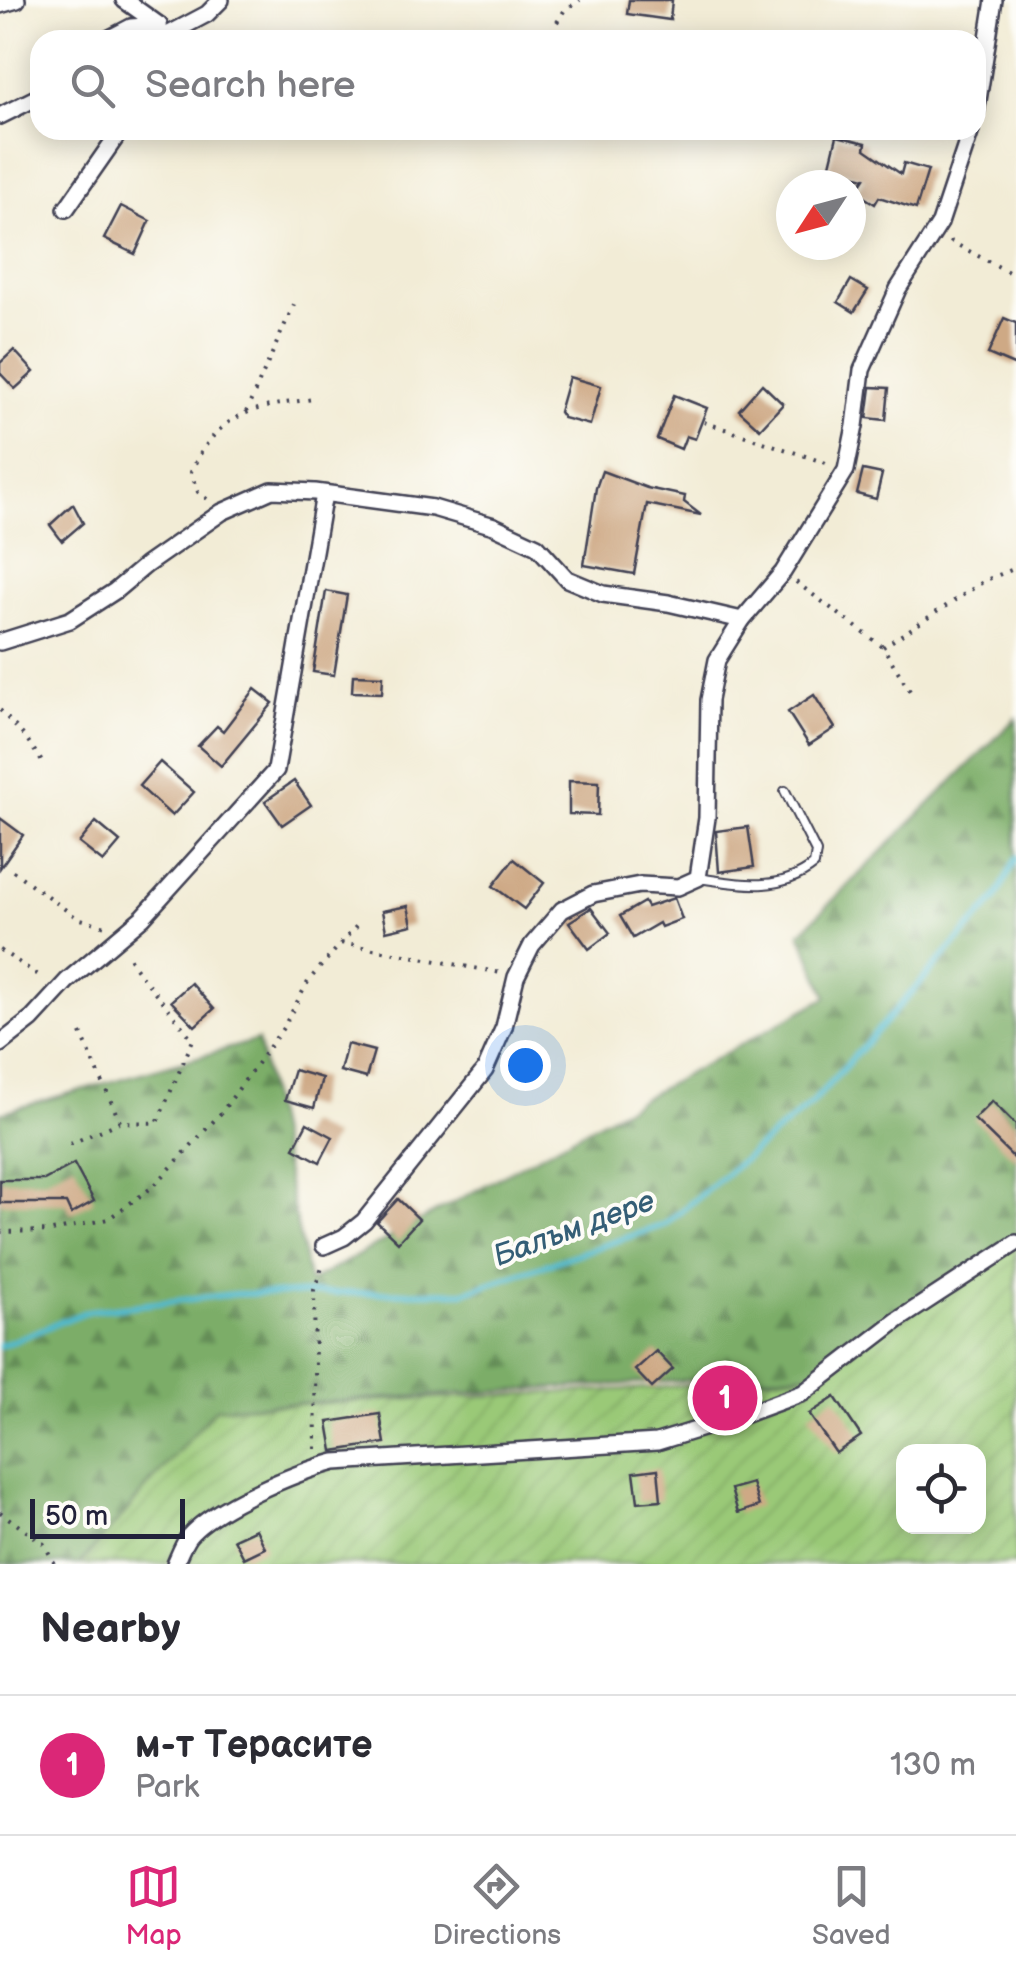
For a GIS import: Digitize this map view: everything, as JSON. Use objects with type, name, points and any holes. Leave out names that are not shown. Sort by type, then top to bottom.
[{"type":"street","points":[[0,5],[17,0]]},
{"type":"street","points":[[124,0],[155,30]]},
{"type":"street","points":[[182,30],[221,0]]},
{"type":"street","points":[[986,50],[994,0]]},
{"type":"street","points":[[0,116],[30,101]]},
{"type":"street","points":[[66,209],[115,140]]},
{"type":"street","points":[[324,1246],[364,1221],[485,1070],[504,1027],[516,977],[532,945],[562,910],[592,894],[640,885],[678,887],[698,878],[707,818],[708,700],[717,660],[742,620],[783,572],[846,470],[862,370],[898,289],[940,223],[968,140]]},
{"type":"street","points":[[0,642],[70,620],[222,512],[272,490],[433,508],[494,526],[537,546],[567,579],[603,594],[668,602],[742,620]]},
{"type":"street","points":[[0,1044],[143,917],[276,770],[324,494]]},
{"type":"street","points":[[174,1564],[189,1537],[221,1510],[316,1467],[336,1462],[657,1442],[804,1393],[898,1320],[1016,1243]]},
{"type":"lane","points":[[698,878],[776,885],[798,878],[814,865],[816,852],[786,791]]},
{"type":"path","points":[[552,30],[564,11],[580,0]]},
{"type":"path","points":[[940,223],[954,246],[1016,276]]},
{"type":"path","points":[[246,412],[295,302]]},
{"type":"path","points":[[222,512],[198,492],[191,472],[202,448],[238,414],[314,399]]},
{"type":"path","points":[[704,422],[846,470]]},
{"type":"path","points":[[882,647],[986,580],[1016,568]]},
{"type":"path","points":[[783,572],[882,647],[910,691]]},
{"type":"path","points":[[0,710],[45,766]]},
{"type":"path","points":[[12,871],[78,918],[108,927],[119,937],[132,964],[193,1040],[156,1122],[120,1122],[70,1144]]},
{"type":"path","points":[[0,1232],[52,1231],[108,1219],[154,1186],[221,1113],[284,1028],[308,980],[359,922]]},
{"type":"path","points":[[341,943],[466,964],[516,977]]},
{"type":"path","points":[[0,950],[60,989]]},
{"type":"path","points":[[81,1032],[120,1122]]},
{"type":"path","points":[[316,1467],[314,1290],[324,1261],[344,1237]]},
{"type":"path","points":[[0,1512],[44,1544],[54,1564]]},
{"type":"green space","points":[[1016,718],[1016,1239],[819,1373],[216,1408],[80,1564],[0,1564],[0,1113],[258,1040],[309,1282],[827,997],[800,933]]},
{"type":"green space","points":[[1016,1240],[1016,1564],[81,1564],[216,1408],[652,1388],[820,1373]]},
{"type":"building","points":[[629,0],[672,0],[670,20],[627,14]]},
{"type":"building","points":[[836,140],[854,140],[866,143],[865,149],[901,174],[904,163],[928,170],[916,209],[879,197],[875,204],[866,198],[866,170],[829,169]]},
{"type":"building","points":[[121,206],[150,221],[135,254],[104,239]]},
{"type":"building","points":[[851,280],[868,290],[854,312],[838,302]]},
{"type":"building","points":[[1004,318],[1016,323],[1016,366],[988,354]]},
{"type":"building","points":[[14,350],[34,372],[15,389],[0,373],[0,363]]},
{"type":"building","points":[[569,377],[601,386],[590,425],[563,418],[559,412]]},
{"type":"building","points":[[762,384],[783,404],[760,429],[739,410]]},
{"type":"building","points":[[871,387],[889,388],[886,420],[867,418]]},
{"type":"building","points":[[674,395],[707,408],[695,439],[686,436],[681,449],[657,439]]},
{"type":"building","points":[[863,470],[882,474],[876,499],[857,494]]},
{"type":"building","points":[[602,471],[647,488],[685,496],[684,502],[701,515],[647,504],[634,574],[584,565]]},
{"type":"building","points":[[73,504],[83,523],[62,541],[50,525]]},
{"type":"building","points":[[326,591],[347,595],[334,675],[313,672]]},
{"type":"building","points":[[353,675],[383,676],[382,693],[352,692]]},
{"type":"building","points":[[255,689],[273,703],[221,766],[198,746],[217,726],[223,731]]},
{"type":"building","points":[[814,695],[835,728],[809,745],[788,712]]},
{"type":"building","points":[[160,762],[194,792],[172,816],[139,786]]},
{"type":"building","points":[[294,781],[311,805],[282,825],[265,801]]},
{"type":"building","points":[[569,781],[599,782],[598,815],[569,814]]},
{"type":"building","points":[[0,818],[23,835],[0,868]]},
{"type":"building","points":[[96,822],[120,842],[103,862],[79,843]]},
{"type":"building","points":[[748,827],[754,867],[719,872],[716,831]]},
{"type":"building","points":[[514,859],[544,883],[524,909],[493,886]]},
{"type":"building","points":[[674,898],[682,919],[661,927],[659,923],[633,938],[620,916],[644,902],[647,907]]},
{"type":"building","points":[[408,906],[412,925],[386,931],[382,911]]},
{"type":"building","points":[[591,908],[610,933],[589,949],[569,922]]},
{"type":"building","points":[[191,983],[214,1009],[195,1026],[171,1001]]},
{"type":"building","points":[[347,1044],[374,1051],[366,1078],[340,1071]]},
{"type":"building","points":[[294,1070],[322,1078],[314,1108],[285,1100]]},
{"type":"building","points":[[992,1101],[1016,1125],[1016,1160],[974,1119]]},
{"type":"building","points":[[307,1123],[333,1137],[320,1162],[294,1148]]},
{"type":"building","points":[[74,1164],[94,1201],[71,1214],[66,1203],[0,1203],[0,1180],[44,1180]]},
{"type":"building","points":[[398,1199],[419,1219],[398,1242],[377,1222]]},
{"type":"building","points":[[656,1351],[673,1369],[652,1388],[635,1370]]},
{"type":"building","points":[[835,1397],[861,1436],[836,1453],[809,1414]]},
{"type":"building","points":[[380,1414],[385,1443],[333,1451],[328,1422]]},
{"type":"building","points":[[658,1469],[661,1500],[638,1502],[634,1472]]},
{"type":"building","points":[[752,1483],[759,1506],[738,1513],[731,1489]]},
{"type":"building","points":[[256,1529],[265,1548],[244,1558],[234,1539]]},
{"type":"waterway","name":"Балъм дере","points":[[0,1346],[88,1311],[235,1294],[464,1292],[664,1225],[812,1103],[995,900],[1016,859]]},
{"type":"place","name":"м-т Терасите","points":[[725,1398]]}]
